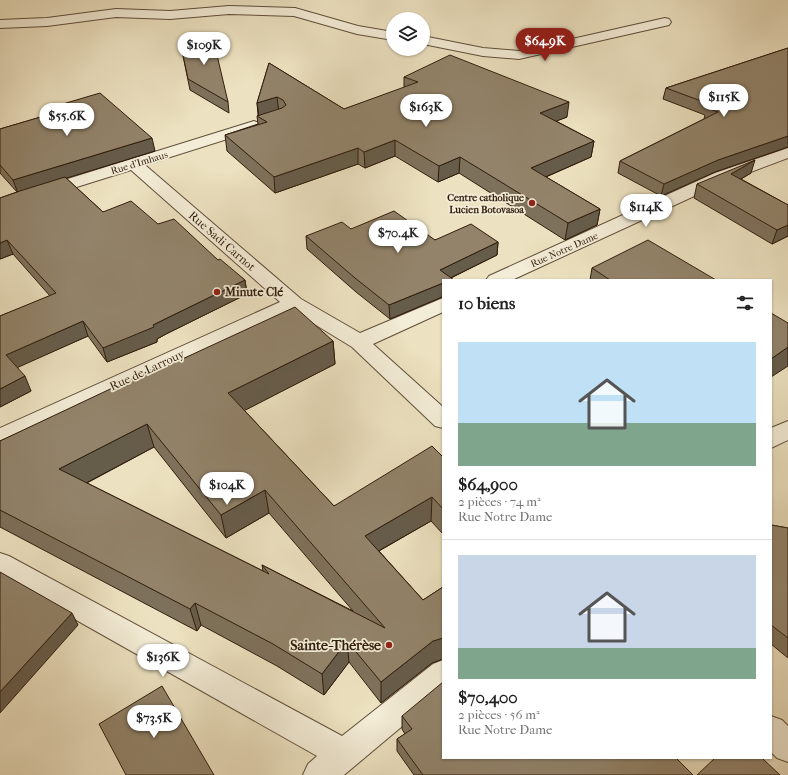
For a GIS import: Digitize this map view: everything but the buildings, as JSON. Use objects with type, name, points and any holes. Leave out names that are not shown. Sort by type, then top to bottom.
[{"type":"street","points":[[0,24],[48,22],[116,13],[170,15],[229,10],[296,12],[357,30],[386,35]]},
{"type":"street","points":[[430,41],[483,52],[519,55],[665,22]]},
{"type":"street","name":"Rue d'Imhaus","points":[[0,206],[270,121]]},
{"type":"street","name":"Rue Notre Dame","points":[[498,279],[721,177],[788,153]]},
{"type":"street","name":"Rue Sadi Carnot","points":[[134,164],[294,303],[359,342],[442,419]]},
{"type":"street","name":"Rue de Larrouy","points":[[0,438],[294,303]]},
{"type":"street","points":[[359,342],[442,304]]},
{"type":"street","points":[[772,439],[788,429]]},
{"type":"street","points":[[0,564],[345,755]]},
{"type":"street","points":[[319,775],[442,675]]},
{"type":"street","points":[[772,732],[788,747]]},
{"type":"place","name":"Centre catholique Lucien Botovasoa","points":[[532,203]]},
{"type":"place","name":"Minute Clé","points":[[217,292]]},
{"type":"place","name":"Sainte-Thérèse","points":[[389,645]]}]
